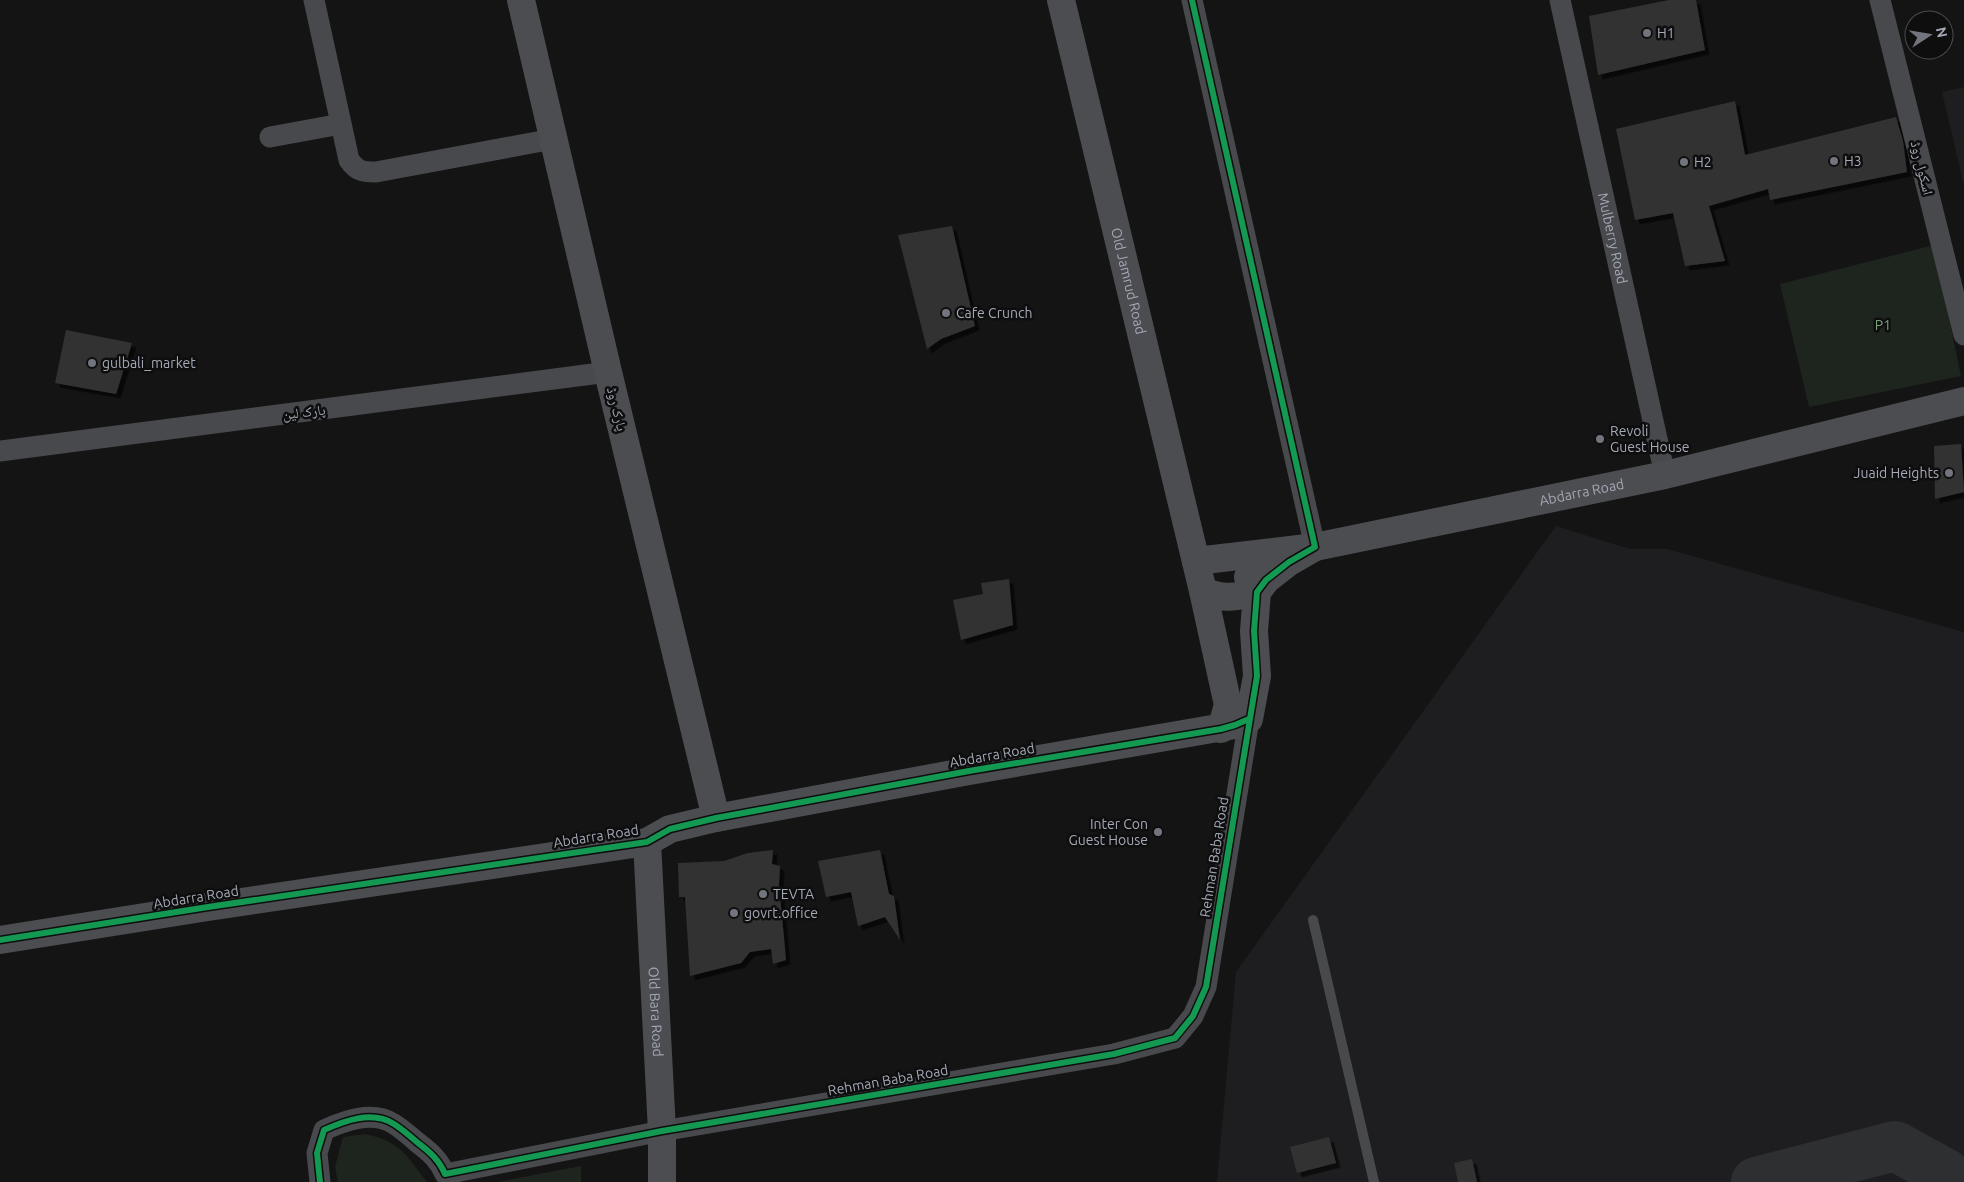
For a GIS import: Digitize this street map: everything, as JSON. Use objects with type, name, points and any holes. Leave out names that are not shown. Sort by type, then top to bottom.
[{"type":"street","points":[[314,0],[349,160],[355,168],[363,172],[376,172],[553,139]]},
{"type":"street","name":"پارک روڈ","points":[[521,0],[608,372],[716,818]]},
{"type":"street","name":"Old Jamrud Road","points":[[1061,0],[1203,590],[1228,705],[1221,729]]},
{"type":"street","points":[[1192,0],[1316,547],[1289,562],[1266,580],[1257,592],[1254,631],[1257,676],[1249,719],[1221,729]]},
{"type":"street","name":"Mulberry Road","points":[[1560,0],[1665,476]]},
{"type":"street","name":"اسکول روڈ","points":[[1880,0],[1964,335]]},
{"type":"street","points":[[270,137],[341,124]]},
{"type":"street","name":"پارک لین","points":[[0,451],[608,372]]},
{"type":"street","name":"Abdarra Road","points":[[1196,561],[1316,547],[1665,476],[1964,401]]},
{"type":"street","points":[[1226,558],[1244,572],[1257,592]]},
{"type":"street","points":[[1203,590],[1213,596],[1224,598],[1257,592]]},
{"type":"street","name":"Rehman Baba Road","points":[[320,1182],[317,1153],[324,1130],[343,1121],[359,1118],[378,1119],[392,1123],[433,1155],[441,1164],[445,1174],[662,1131],[1114,1054],[1175,1038],[1193,1016],[1206,987],[1249,719]]},
{"type":"street","name":"Abdarra Road","points":[[0,940],[647,842],[670,829],[716,818],[969,771],[1221,729]]},
{"type":"street","name":"Old Bara Road","points":[[647,842],[662,1131],[662,1182]]},
{"type":"lane","points":[[1312,920],[1374,1182]]},
{"type":"shaded area","points":[[1964,87],[1964,186],[1942,92]]},
{"type":"shaded area","points":[[1556,526],[1630,549],[1667,549],[1964,632],[1964,1182],[1217,1182],[1236,972]]},
{"type":"green space","name":"P1","points":[[1934,245],[1961,376],[1809,407],[1780,284]]},
{"type":"green space","points":[[365,1134],[386,1141],[401,1150],[427,1182],[338,1182],[335,1167],[343,1137]]},
{"type":"green space","points":[[581,1166],[581,1182],[498,1182]]},
{"type":"building","name":"H1","points":[[1669,0],[1696,0],[1705,50],[1598,75],[1589,16]]},
{"type":"building","name":"H2","points":[[1735,101],[1745,155],[1896,117],[1903,141],[1907,172],[1770,200],[1768,189],[1709,206],[1725,261],[1685,266],[1673,213],[1635,220],[1616,129]]},
{"type":"building","points":[[952,226],[975,326],[941,339],[927,349],[898,235]]},
{"type":"building","name":"gulbali_market","points":[[66,330],[132,343],[116,394],[55,383]]},
{"type":"building","name":"Juaid Heights","points":[[1961,444],[1964,492],[1935,499],[1934,446]]},
{"type":"building","points":[[1009,579],[1013,625],[961,640],[953,600],[983,594],[981,583]]},
{"type":"building","name":"govrt.office","points":[[773,850],[772,864],[780,866],[779,884],[786,960],[773,964],[771,949],[750,952],[741,963],[690,976],[685,897],[679,897],[678,863],[724,861],[748,853]]},
{"type":"building","points":[[880,850],[889,894],[894,896],[900,940],[885,917],[858,926],[851,892],[826,897],[818,861]]},
{"type":"building","points":[[1329,1137],[1336,1163],[1297,1173],[1290,1147]]},
{"type":"building","points":[[1472,1159],[1477,1182],[1458,1182],[1454,1163]]},
{"type":"taxiway","points":[[1756,1182],[1895,1146],[1946,1174],[1956,1182]]},
{"type":"cycle path","points":[[320,1182],[317,1153],[324,1130],[358,1118],[377,1118],[394,1124],[430,1153],[437,1160],[445,1174],[662,1131],[1114,1054],[1175,1038],[1193,1016],[1206,987],[1257,676],[1254,631],[1257,592],[1266,580],[1289,562],[1315,547],[1192,0]]},
{"type":"cycle path","points":[[0,940],[647,842],[670,829],[716,818],[969,771],[1221,729],[1249,719]]},
{"type":"place","name":"H1","points":[[1647,33]]},
{"type":"place","name":"H3","points":[[1834,161]]},
{"type":"place","name":"H2","points":[[1684,162]]},
{"type":"place","name":"Cafe Crunch","points":[[946,313]]},
{"type":"place","name":"gulbali_market","points":[[92,363]]},
{"type":"place","name":"Revoli Guest House","points":[[1600,439]]},
{"type":"place","name":"Juaid Heights","points":[[1949,473]]},
{"type":"place","name":"Inter Con Guest House","points":[[1158,832]]},
{"type":"place","name":"TEVTA","points":[[763,894]]},
{"type":"place","name":"govrt.office","points":[[734,913]]}]
